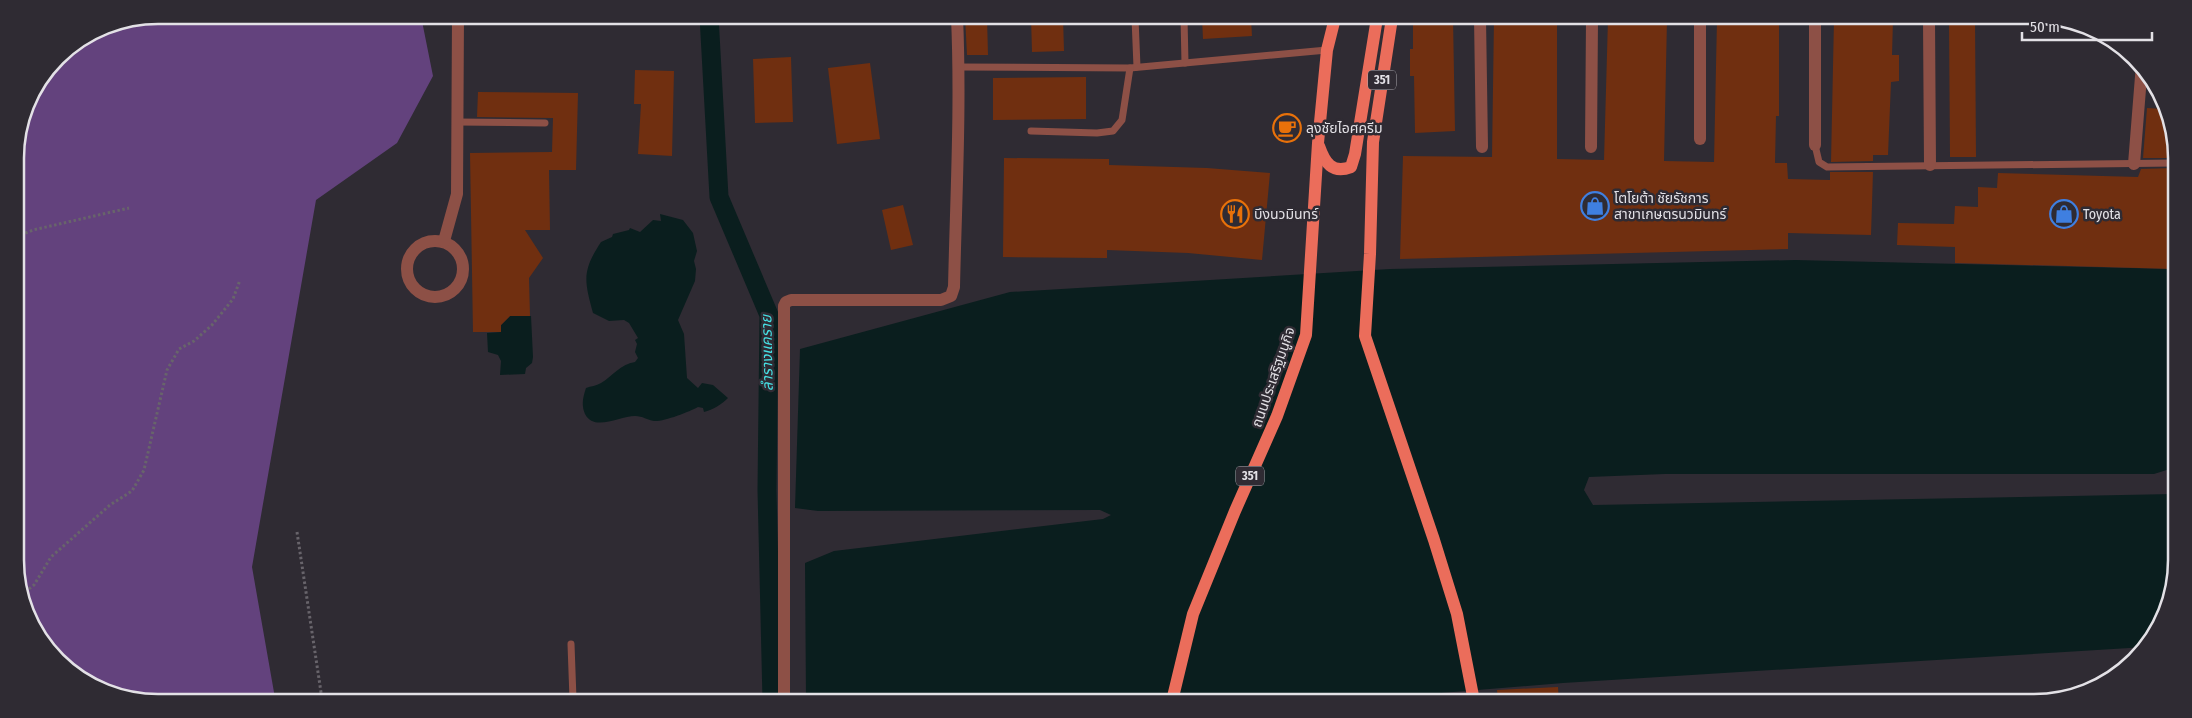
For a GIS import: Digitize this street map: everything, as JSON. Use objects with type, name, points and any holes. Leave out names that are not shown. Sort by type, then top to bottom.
[{"type":"main road","name":"ถนนประเสริฐมนูกิจ","points":[[1174,694],[1193,614],[1235,510],[1277,416],[1306,335],[1318,143],[1327,50],[1334,24]]},
{"type":"main road","points":[[1318,143],[1324,160],[1333,169],[1343,170],[1351,167],[1355,154],[1377,24]]},
{"type":"main road","name":"351","points":[[1391,24],[1373,142],[1370,254],[1365,336],[1457,614],[1473,694]]},
{"type":"street","points":[[444,241],[457,194],[458,24]]},
{"type":"street","points":[[784,694],[784,306],[786,302],[791,300],[941,300],[951,296],[954,287],[959,68],[957,24]]},
{"type":"street","points":[[1480,24],[1482,147]]},
{"type":"street","points":[[1591,147],[1592,24]]},
{"type":"street","points":[[1700,24],[1700,140]]},
{"type":"street","points":[[1815,24],[1815,145]]},
{"type":"street","points":[[1929,24],[1930,165]]},
{"type":"street","points":[[2134,164],[2141,77]]},
{"type":"street","points":[[444,241],[458,252],[463,269],[462,278],[451,292],[434,297],[424,295],[409,283],[406,263],[410,254],[424,242],[444,241]]},
{"type":"lane","points":[[1031,131],[1097,133],[1113,131],[1122,120],[1133,67],[1135,24]]},
{"type":"lane","points":[[1184,24],[1185,63]]},
{"type":"lane","points":[[959,68],[1133,67],[1327,50]]},
{"type":"lane","points":[[457,122],[545,123]]},
{"type":"lane","points":[[1815,145],[1819,162],[1826,167],[2168,163]]},
{"type":"lane","points":[[571,644],[573,694]]},
{"type":"path","points":[[24,234],[129,208]]},
{"type":"path","points":[[27,590],[34,585],[51,557],[110,505],[132,491],[144,470],[167,370],[179,349],[194,342],[217,319],[233,299],[240,280]]},
{"type":"path","points":[[297,532],[321,694]]},
{"type":"shaded area","points":[[158,24],[423,24],[433,76],[397,143],[316,200],[252,567],[274,694],[158,694],[123,690],[107,684],[76,667],[46,635],[31,603],[24,569],[24,149],[28,123],[46,83],[69,57],[83,46],[123,28]]},
{"type":"shaded area","points":[[660,214],[683,220],[693,233],[697,251],[694,261],[696,269],[695,281],[678,320],[684,334],[687,378],[698,388],[702,383],[713,385],[728,398],[704,412],[703,408],[698,407],[658,421],[635,416],[608,422],[594,422],[585,414],[583,407],[586,388],[601,383],[621,368],[635,362],[638,358],[635,352],[637,344],[635,340],[638,338],[629,323],[624,320],[609,321],[593,313],[586,276],[590,261],[601,242],[612,237],[613,234],[629,230],[630,228],[640,232],[653,220],[661,221]]},
{"type":"shaded area","points":[[1795,260],[2168,269],[2168,470],[2154,474],[1665,474],[1589,477],[1584,490],[1593,505],[2168,494],[2167,578],[2164,595],[2158,611],[2141,642],[2136,648],[1563,683],[1429,694],[806,694],[805,563],[834,551],[1103,519],[1111,515],[1100,510],[818,511],[795,508],[800,349],[1010,292],[1390,269]]},
{"type":"shaded area","points":[[510,316],[531,316],[533,357],[532,363],[526,368],[525,374],[500,375],[501,361],[498,355],[488,352],[487,333],[501,332],[501,325]]},
{"type":"building","points":[[965,24],[987,24],[988,55],[967,55]]},
{"type":"building","points":[[1031,24],[1063,24],[1064,51],[1032,52]]},
{"type":"building","points":[[1202,24],[1251,24],[1252,36],[1203,39]]},
{"type":"building","points":[[1413,24],[1453,24],[1455,131],[1415,133],[1414,76],[1410,76],[1410,49],[1413,49]]},
{"type":"building","points":[[1494,24],[1557,24],[1557,159],[1604,160],[1608,24],[1667,24],[1664,161],[1714,162],[1717,24],[1779,24],[1779,116],[1776,116],[1775,163],[1787,163],[1788,179],[1830,180],[1830,172],[1873,172],[1871,235],[1788,233],[1788,249],[1400,259],[1403,156],[1492,157]]},
{"type":"building","points":[[1834,24],[1893,24],[1892,55],[1899,55],[1899,81],[1891,82],[1888,155],[1873,155],[1873,161],[1831,162]]},
{"type":"building","points":[[1949,24],[1975,24],[1976,157],[1950,157]]},
{"type":"building","points":[[791,57],[793,122],[755,123],[753,59]]},
{"type":"building","points":[[870,63],[880,139],[837,144],[828,68]]},
{"type":"building","points":[[635,70],[674,71],[672,156],[638,154],[641,104],[634,104]]},
{"type":"building","points":[[1086,77],[1086,119],[993,120],[993,78]]},
{"type":"building","points":[[478,92],[578,93],[576,170],[549,170],[550,230],[525,230],[543,258],[529,278],[530,316],[510,316],[501,325],[501,332],[473,332],[470,153],[552,152],[553,118],[477,117]]},
{"type":"building","points":[[2147,108],[2158,109],[2166,132],[2168,158],[2143,158]]},
{"type":"building","name":"ลุงชัยไอศครีม","points":[[1280,116],[1295,117],[1294,139],[1279,139]]},
{"type":"building","points":[[1004,158],[1109,159],[1109,165],[1207,168],[1270,173],[1262,260],[1188,253],[1107,250],[1107,258],[1003,257]]},
{"type":"building","name":"Toyota","points":[[2168,168],[2168,269],[1955,263],[1955,247],[1897,245],[1898,223],[1954,224],[1955,206],[1978,207],[1978,187],[1997,188],[1998,173],[2138,177],[2141,169]]},
{"type":"building","points":[[903,205],[913,245],[891,250],[882,210]]},
{"type":"building","points":[[1558,687],[1558,694],[1497,694],[1497,690]]},
{"type":"waterway","name":"ลำรางแคราย","points":[[709,24],[719,197],[769,315],[767,490],[772,694]]},
{"type":"place","name":"ลุงชัยไอศครีม","points":[[1287,128]]},
{"type":"place","name":"โตโยต้า ชัยรัชการ สาขาเกษตรนวมินทร์","points":[[1595,206]]},
{"type":"place","name":"บึงนวมินทร์","points":[[1235,214]]},
{"type":"place","name":"Toyota","points":[[2064,214]]}]
